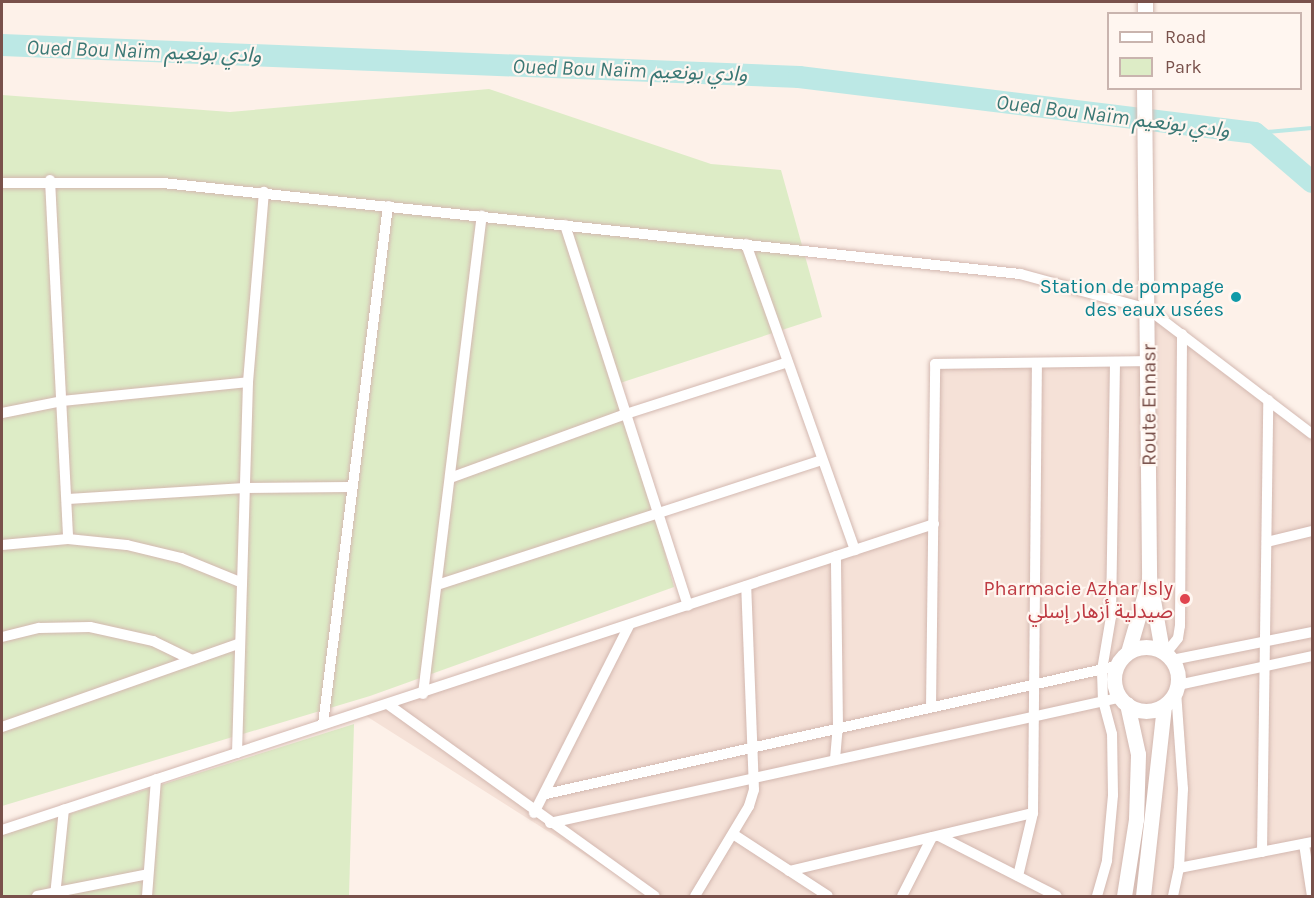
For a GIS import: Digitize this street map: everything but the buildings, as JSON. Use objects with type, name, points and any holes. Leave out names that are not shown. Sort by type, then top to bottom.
[{"type":"main road","name":"Route Ennasr","points":[[1144,90],[1149,361],[1149,577],[1167,655]]},
{"type":"main road","name":"Route Ennasr","points":[[1128,652],[1149,577]]},
{"type":"main road","points":[[1124,897],[1136,819],[1138,754],[1116,701],[1109,668],[1128,652],[1145,646],[1167,655],[1177,688],[1164,706],[1143,897]]},
{"type":"main road","points":[[1116,701],[1141,710],[1164,706]]},
{"type":"street","points":[[50,180],[68,499],[68,539]]},
{"type":"street","points":[[2,183],[50,180],[163,183],[264,192],[1020,274],[1148,309],[1312,434]]},
{"type":"street","points":[[237,753],[238,644],[248,382],[264,192]]},
{"type":"street","points":[[323,724],[388,206]]},
{"type":"street","points":[[423,694],[482,216]]},
{"type":"street","points":[[566,225],[688,606]]},
{"type":"street","points":[[746,244],[785,363],[855,550]]},
{"type":"street","points":[[1167,655],[1178,638],[1180,626],[1182,334]]},
{"type":"street","points":[[931,707],[936,364],[1149,361]]},
{"type":"street","points":[[546,794],[1109,668],[1115,362]]},
{"type":"street","points":[[450,478],[626,414],[785,363]]},
{"type":"street","points":[[1018,876],[1033,813],[1031,717],[1037,363]]},
{"type":"street","points":[[2,413],[62,401],[248,382]]},
{"type":"street","points":[[1262,852],[1268,400]]},
{"type":"street","points":[[437,585],[821,460]]},
{"type":"street","points":[[68,499],[245,488],[351,487]]},
{"type":"street","points":[[2,830],[323,724],[423,694],[934,524]]},
{"type":"street","points":[[1267,542],[1312,531]]},
{"type":"street","points":[[2,545],[68,539],[154,550],[240,582]]},
{"type":"street","points":[[835,759],[838,727],[836,556]]},
{"type":"street","points":[[695,897],[752,800],[754,746],[746,586]]},
{"type":"street","points":[[534,813],[546,794],[629,626]]},
{"type":"street","points":[[2,637],[39,628],[90,627],[153,641],[192,660]]},
{"type":"street","points":[[1167,655],[1266,642],[1312,632]]},
{"type":"street","points":[[2,727],[238,644]]},
{"type":"street","points":[[1173,897],[1179,868],[1183,789],[1177,688],[1312,656]]},
{"type":"street","points":[[550,823],[835,759],[1116,701],[1112,734],[1113,795],[1107,860],[1097,897]]},
{"type":"street","points":[[389,705],[534,813],[654,896]]},
{"type":"street","points":[[147,897],[156,779]]},
{"type":"street","points":[[56,894],[64,809]]},
{"type":"street","points":[[789,871],[1033,813]]},
{"type":"street","points":[[733,834],[828,897]]},
{"type":"street","points":[[935,836],[1057,897]]},
{"type":"street","points":[[902,897],[935,836]]},
{"type":"street","points":[[1179,868],[1308,843],[1312,897]]},
{"type":"street","points":[[37,897],[148,874]]},
{"type":"shaded area","points":[[1148,309],[1312,434],[1312,896],[650,896],[363,714],[934,524],[936,364],[1149,361]]},
{"type":"green space","points":[[489,89],[711,164],[781,170],[822,317],[620,383],[674,587],[370,696],[2,806],[2,95],[230,112]]},
{"type":"green space","points":[[354,724],[349,896],[2,896],[2,835]]},
{"type":"waterway","name":"Oued Bou Naïm وادي بونعيم","points":[[2,45],[799,77],[1255,133],[1312,182]]},
{"type":"waterway","points":[[1255,133],[1312,128]]},
{"type":"place","name":"Station de pompage des eaux usées","points":[[1236,297]]},
{"type":"place","name":"Pharmacie Azhar Isly صيدلية أزهار إسلي","points":[[1185,599]]}]
